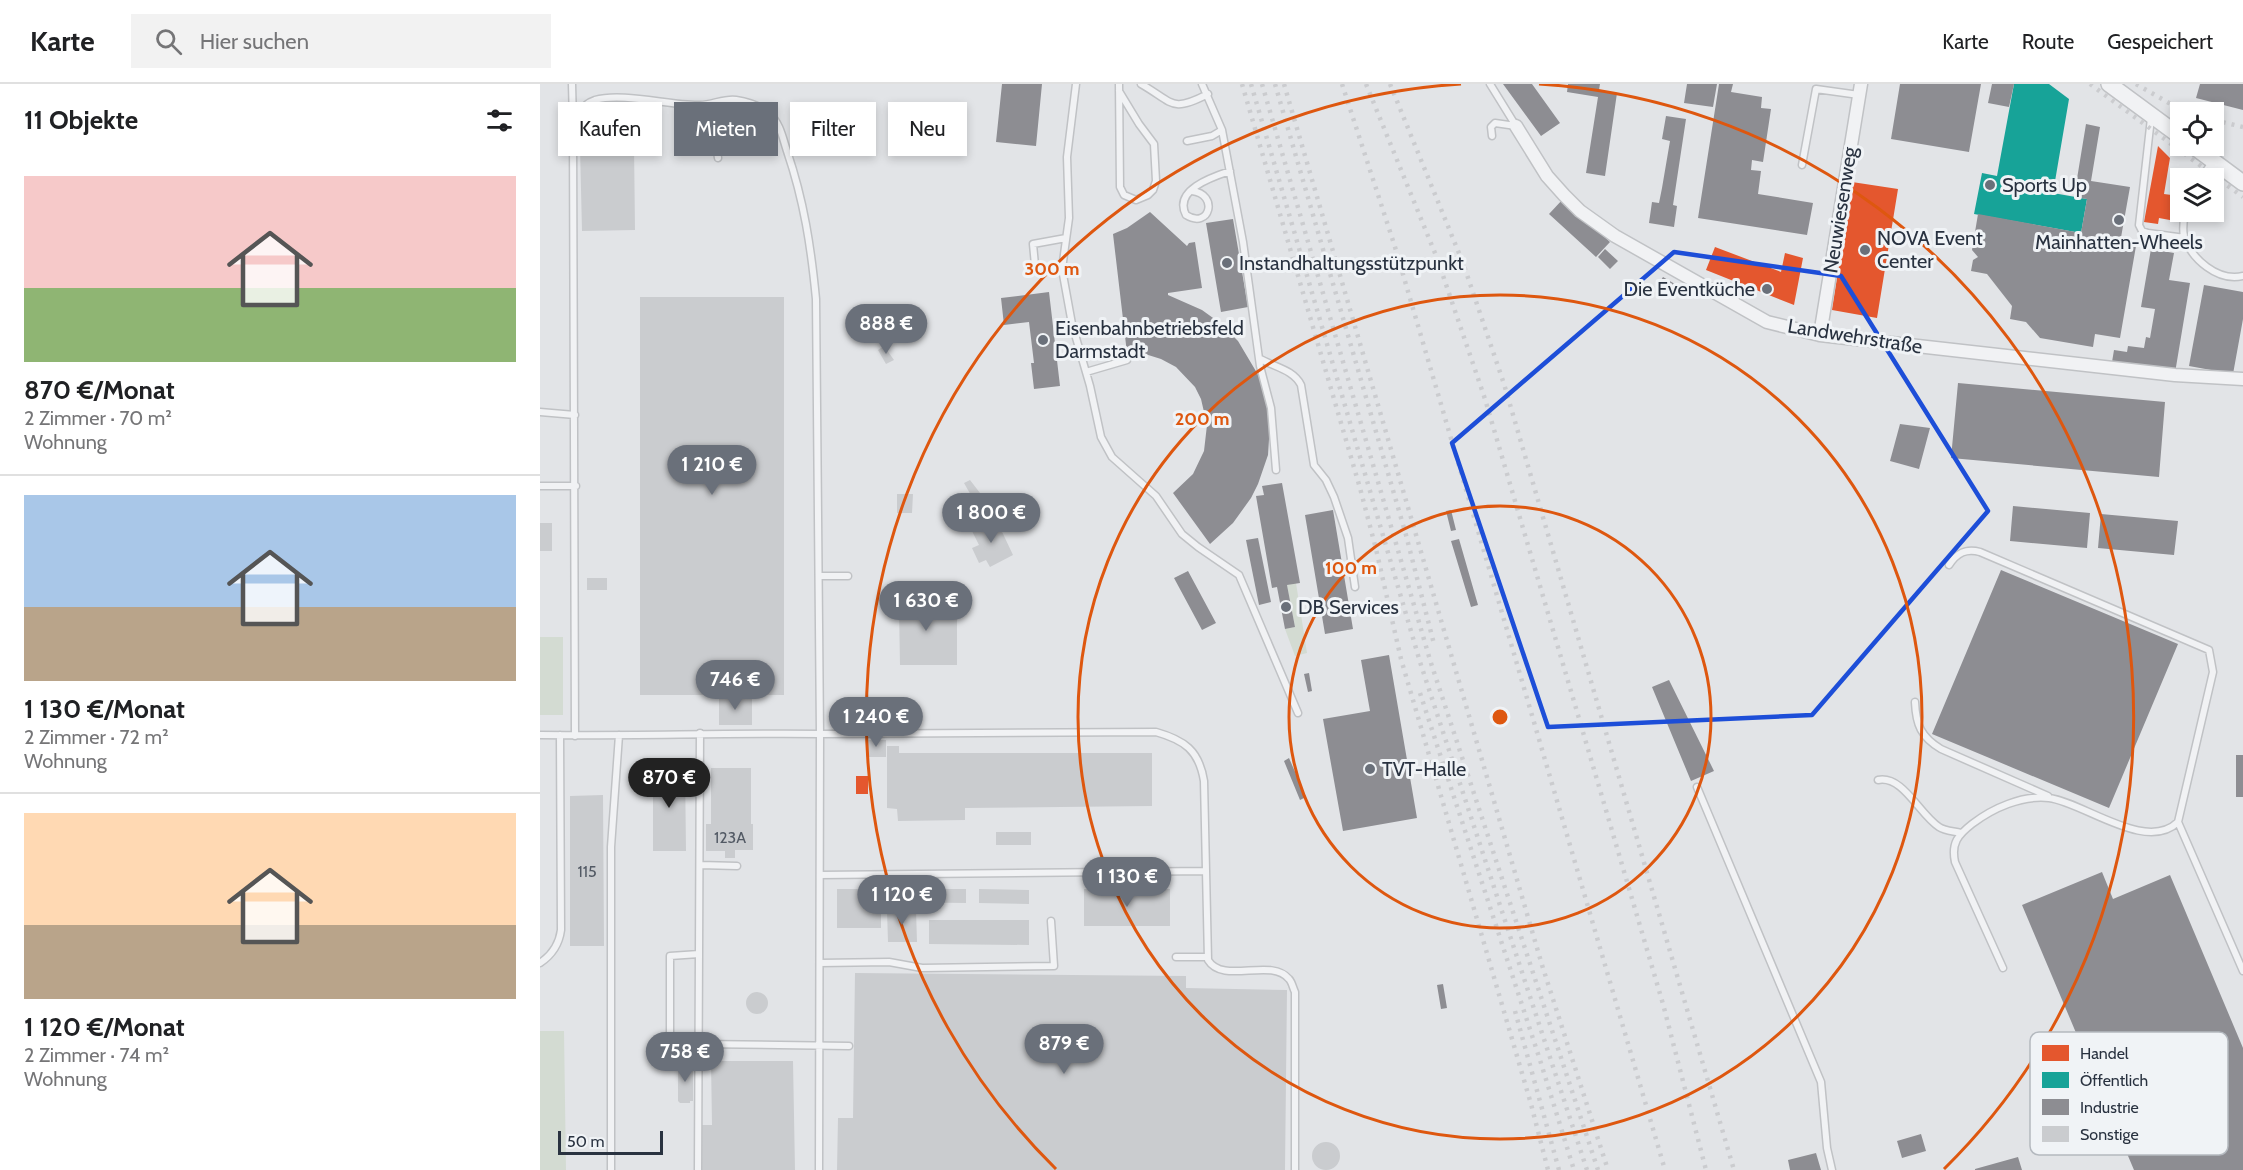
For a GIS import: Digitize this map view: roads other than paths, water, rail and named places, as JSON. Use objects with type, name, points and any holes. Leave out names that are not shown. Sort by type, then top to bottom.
[{"type":"street","points":[[2109,84],[2170,128]]},
{"type":"street","name":"Neuwiesenweg","points":[[1820,335],[1860,89]]},
{"type":"street","name":"Landwehrstraße","points":[[1516,126],[1547,176],[1580,211],[1615,236],[1767,322],[1820,335],[2175,375],[2243,379]]},
{"type":"street","points":[[2206,156],[2243,183]]},
{"type":"lane","points":[[572,84],[572,102]]},
{"type":"lane","points":[[1076,84],[1068,139],[1070,212],[1063,259],[1063,279],[1098,428],[1106,447],[1119,465],[1156,496],[1182,534],[1239,575],[1298,712]]},
{"type":"lane","points":[[1141,84],[1175,105],[1188,105],[1208,94]]},
{"type":"lane","points":[[1202,84],[1222,130],[1230,171],[1259,358],[1270,408],[1276,470]]},
{"type":"lane","name":"Landwehrstraße","points":[[1490,84],[1516,126]]},
{"type":"lane","points":[[1119,87],[1139,124],[1154,144],[1156,181],[1153,190],[1148,195],[1136,200],[1124,195],[1120,187],[1119,87]]},
{"type":"lane","points":[[1802,165],[1816,89],[1860,89]]},
{"type":"lane","points":[[592,102],[610,99],[648,102]]},
{"type":"lane","points":[[722,102],[734,99],[749,102]]},
{"type":"lane","points":[[2152,115],[2139,225],[2142,231],[2148,233],[2185,238]]},
{"type":"lane","points":[[1492,136],[1491,127],[1495,123],[1516,126]]},
{"type":"lane","points":[[778,126],[795,172],[806,212],[816,299],[820,734],[819,1170]]},
{"type":"lane","points":[[1187,141],[1212,136],[1222,130]]},
{"type":"lane","points":[[573,156],[575,736]]},
{"type":"lane","points":[[2208,168],[2213,161]]},
{"type":"lane","points":[[1191,191],[1206,197],[1208,204],[1205,217],[1192,219],[1186,215],[1183,210],[1185,198],[1191,191],[1212,177],[1230,171]]},
{"type":"lane","points":[[2184,222],[2185,238],[2205,266],[2217,274],[2236,278],[2243,276]]},
{"type":"lane","points":[[1035,265],[1033,244],[1066,238]]},
{"type":"lane","points":[[1259,358],[1292,374],[1301,385],[1314,465],[1326,480],[1348,538],[1355,587]]},
{"type":"lane","points":[[1086,372],[1127,360]]},
{"type":"lane","points":[[540,412],[575,415]]},
{"type":"lane","points":[[540,486],[576,486]]},
{"type":"lane","points":[[1949,565],[1962,551],[1974,550],[2177,634],[2209,650],[2212,672],[2178,822],[2243,971]]},
{"type":"lane","points":[[819,576],[848,576]]},
{"type":"lane","points":[[1915,702],[1918,728],[1931,743],[1941,749],[2125,828],[2167,830],[2178,822]]},
{"type":"lane","points":[[698,1170],[700,732]]},
{"type":"lane","points":[[540,735],[700,732],[820,734],[1156,732],[1185,742],[1195,755],[1202,771],[1210,964],[1219,969],[1278,972],[1290,979],[1295,992],[1295,1170]]},
{"type":"lane","points":[[540,963],[558,944],[561,930],[560,735]]},
{"type":"lane","points":[[611,1170],[611,847],[619,735]]},
{"type":"lane","points":[[1878,780],[1885,779],[1895,782],[1936,825],[1961,833]]},
{"type":"lane","points":[[1697,788],[1821,1082],[1827,1148],[1832,1170]]},
{"type":"lane","points":[[2003,968],[1955,862],[1953,846],[1961,833],[1977,820],[2015,801],[2043,798],[2057,800]]},
{"type":"lane","points":[[700,865],[737,866]]},
{"type":"lane","points":[[820,875],[1206,871]]},
{"type":"lane","points":[[820,963],[889,962],[922,968],[1054,966],[1051,921]]},
{"type":"lane","points":[[670,1050],[670,956],[699,954]]},
{"type":"lane","points":[[1176,957],[1208,957]]},
{"type":"lane","points":[[699,1044],[849,1046]]},
{"type":"railway","points":[[1242,84],[1360,488],[1401,659],[1531,1104],[1548,1170]]},
{"type":"railway","points":[[1251,84],[1420,662],[1587,1170]]},
{"type":"railway","points":[[1262,84],[1430,660],[1598,1170]]},
{"type":"railway","points":[[1275,84],[1406,535],[1434,644]]},
{"type":"railway","points":[[1284,84],[1542,965],[1608,1170]]},
{"type":"railway","points":[[1342,84],[1395,247],[1665,1170]]},
{"type":"railway","points":[[1366,84],[1437,258],[1485,399],[1663,1004],[1706,1170]]},
{"type":"railway","points":[[1390,84],[1463,263],[1504,384],[1734,1170]]},
{"type":"railway","points":[[2090,84],[2243,197]]},
{"type":"railway","points":[[2136,84],[2170,103]]},
{"type":"railway","points":[[2224,122],[2243,127]]},
{"type":"railway","points":[[1420,693],[1574,1170]]},
{"type":"railway","points":[[1515,1011],[1559,1170]]},
{"type":"place","name":"Sports Up","points":[[1990,185]]},
{"type":"place","name":"Mainhatten-Wheels","points":[[2119,220]]},
{"type":"place","name":"NOVA Event Center","points":[[1865,250]]},
{"type":"place","name":"Instandhaltungsstützpunkt","points":[[1227,263]]},
{"type":"place","name":"Die Eventküche","points":[[1767,289]]},
{"type":"place","name":"Eisenbahnbetriebsfeld Darmstadt","points":[[1043,340]]},
{"type":"place","name":"DB Services","points":[[1286,607]]},
{"type":"place","name":"TVT-Halle","points":[[1370,769]]}]
